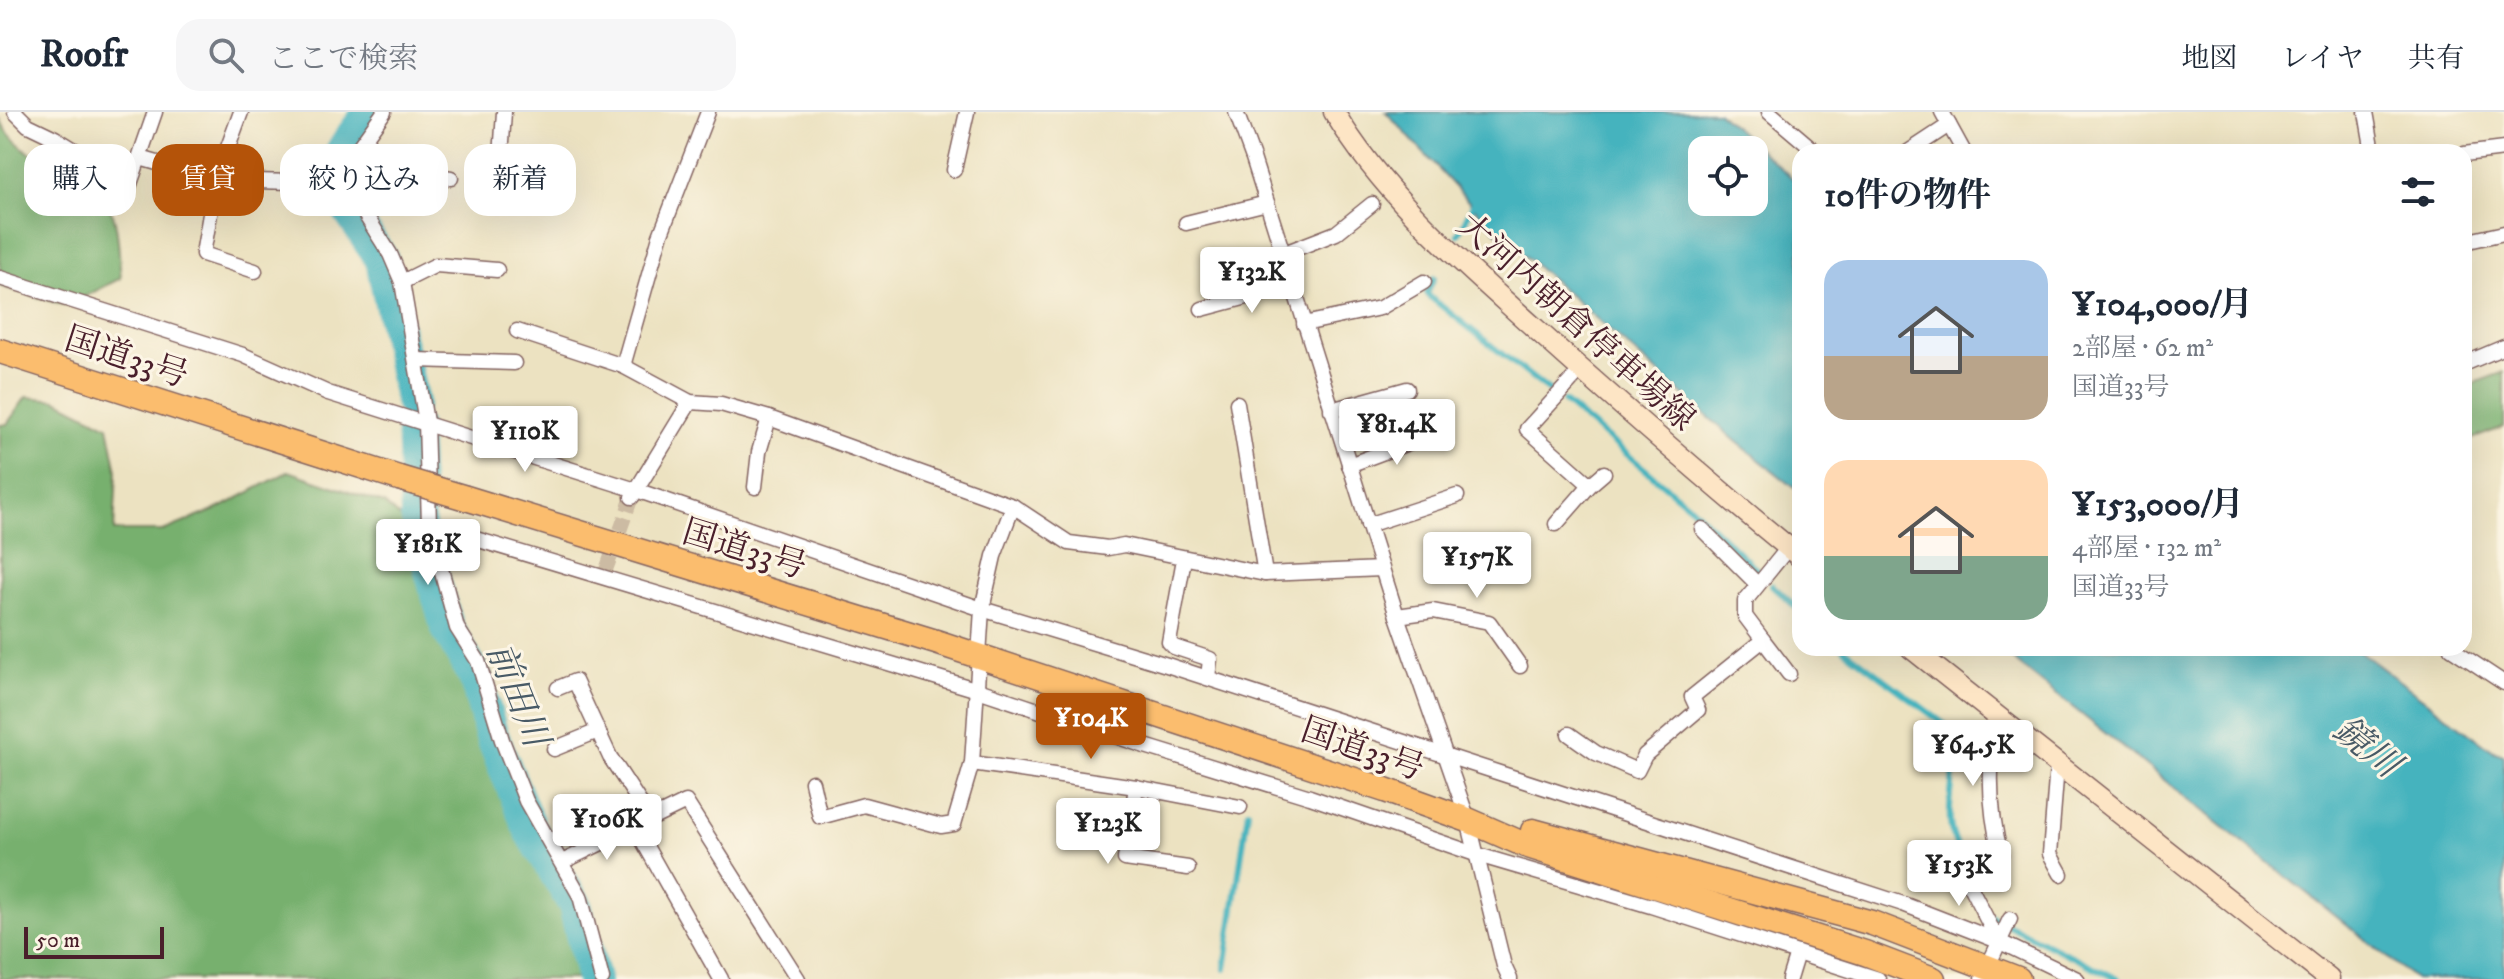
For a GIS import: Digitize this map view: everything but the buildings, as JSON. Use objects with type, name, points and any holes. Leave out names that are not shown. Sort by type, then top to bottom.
[{"type":"highway","name":"国道33号","points":[[0,351],[979,657],[1468,820],[1525,845],[1865,953],[1933,979]]},
{"type":"highway","name":"国道33号","points":[[1468,820],[1529,830],[1872,923],[1984,973],[2018,979]]},
{"type":"main road","name":"大河内朝倉停車場線","points":[[1334,112],[1351,142],[1410,213],[1581,370],[1792,547]]},
{"type":"main road","points":[[1921,656],[2329,979]]},
{"type":"street","points":[[15,112],[28,125],[130,184],[155,112]]},
{"type":"street","points":[[229,144],[241,112]]},
{"type":"street","points":[[361,144],[384,112]]},
{"type":"street","points":[[502,144],[504,112]]},
{"type":"street","points":[[623,366],[660,236],[708,112]]},
{"type":"street","points":[[954,170],[967,112]]},
{"type":"street","points":[[1236,112],[1397,616],[1468,820],[1504,966],[1510,979]]},
{"type":"street","points":[[1769,112],[1807,144]]},
{"type":"street","points":[[2366,112],[2372,144]]},
{"type":"street","points":[[1917,144],[1945,118],[1960,144]]},
{"type":"street","points":[[2472,153],[2504,149]]},
{"type":"street","points":[[140,158],[152,161]]},
{"type":"street","points":[[1186,223],[1267,203]]},
{"type":"street","points":[[1282,254],[1336,233],[1372,204]]},
{"type":"street","points":[[210,216],[203,254],[255,271]]},
{"type":"street","points":[[366,216],[390,254],[402,282],[426,422],[429,525],[457,628],[478,661],[502,740],[526,801],[585,909],[602,979]]},
{"type":"street","points":[[2472,240],[2504,233]]},
{"type":"street","points":[[402,282],[436,265],[497,270]]},
{"type":"street","points":[[0,278],[243,355],[328,393],[426,422],[982,609],[1208,678],[1903,904],[1998,941],[2077,979]]},
{"type":"street","points":[[1304,324],[1380,308],[1424,282]]},
{"type":"street","points":[[1202,309],[1292,285]]},
{"type":"street","points":[[517,331],[623,366],[690,402],[721,404],[769,418],[1013,506],[1069,543],[1108,548],[1124,545],[1265,574],[1382,569]]},
{"type":"street","points":[[2472,361],[2504,347]]},
{"type":"street","points":[[416,360],[514,363]]},
{"type":"street","points":[[1581,370],[1527,429],[1590,485]]},
{"type":"street","points":[[1331,410],[1407,389]]},
{"type":"street","points":[[634,493],[690,402]]},
{"type":"street","points":[[1237,403],[1265,574]]},
{"type":"street","points":[[755,487],[759,452],[769,418]]},
{"type":"street","points":[[1349,465],[1432,434]]},
{"type":"street","points":[[1556,524],[1604,473]]},
{"type":"street","points":[[1368,525],[1457,496]]},
{"type":"street","points":[[812,782],[820,817],[864,805],[941,826],[954,824],[972,763],[982,609],[994,556],[1013,506]]},
{"type":"street","points":[[429,525],[605,574],[978,690],[1310,797],[1478,855],[1878,979]]},
{"type":"street","points":[[1702,529],[1757,584]]},
{"type":"street","points":[[1789,674],[1745,616],[1745,601],[1757,584],[1792,553]]},
{"type":"street","points":[[1184,559],[1169,642],[1174,647],[1210,659],[1208,678]]},
{"type":"street","points":[[1397,616],[1433,611],[1489,622],[1520,666]]},
{"type":"street","points":[[1569,734],[1596,753],[1637,771],[1645,755],[1698,710],[1692,697],[1763,640]]},
{"type":"street","points":[[2463,656],[2504,683]]},
{"type":"street","points":[[558,688],[575,681],[610,757],[650,818]]},
{"type":"street","points":[[1997,718],[1991,749],[1993,827],[2001,855]]},
{"type":"street","points":[[554,749],[598,731]]},
{"type":"street","points":[[972,763],[1136,787],[1240,807]]},
{"type":"street","points":[[2057,766],[2050,854],[2061,874]]},
{"type":"street","points":[[1136,787],[1125,859],[1188,868]]},
{"type":"street","points":[[562,862],[686,802],[798,979]]},
{"type":"street","points":[[635,827],[721,979]]},
{"type":"street","points":[[1955,857],[1998,941]]},
{"type":"street","points":[[1984,973],[2010,919]]},
{"type":"street","points":[[1789,979],[1797,953]]},
{"type":"green space","points":[[0,118],[9,134],[24,149],[24,216],[113,216],[121,278],[67,306],[0,286]]},
{"type":"green space","points":[[2504,372],[2504,427],[2472,439],[2472,385]]},
{"type":"green space","points":[[26,397],[57,400],[108,426],[117,471],[114,531],[163,531],[220,508],[289,471],[384,504],[404,521],[445,633],[471,676],[476,714],[520,828],[547,869],[590,979],[0,979],[0,425],[7,424]]},
{"type":"water","points":[[1386,112],[1718,112],[1745,136],[1688,136],[1688,216],[1768,216],[1768,157],[1792,178],[1792,486],[1737,442],[1492,227]]},
{"type":"water","name":"鏡川","points":[[2008,656],[2366,656],[2495,752],[2504,755],[2504,979],[2415,979]]},
{"type":"waterway","name":"前田川","points":[[371,112],[343,150],[335,171],[335,183],[338,194],[382,260],[412,403]]},
{"type":"waterway","points":[[1458,234],[1476,199]]},
{"type":"waterway","points":[[1434,278],[1427,293],[1430,297],[1549,391]]},
{"type":"waterway","points":[[1564,402],[1693,509],[1758,571]]},
{"type":"waterway","name":"前田川","points":[[413,426],[417,515],[448,629],[476,679],[491,733],[530,829],[575,905],[593,979]]},
{"type":"waterway","points":[[1772,585],[1792,604]]},
{"type":"waterway","points":[[1854,656],[1948,727],[1954,750],[1951,827],[1968,868]]},
{"type":"waterway","points":[[1225,969],[1248,811]]},
{"type":"waterway","points":[[1992,917],[2118,979]]},
{"type":"tunnel","points":[[606,570],[632,497]]}]
